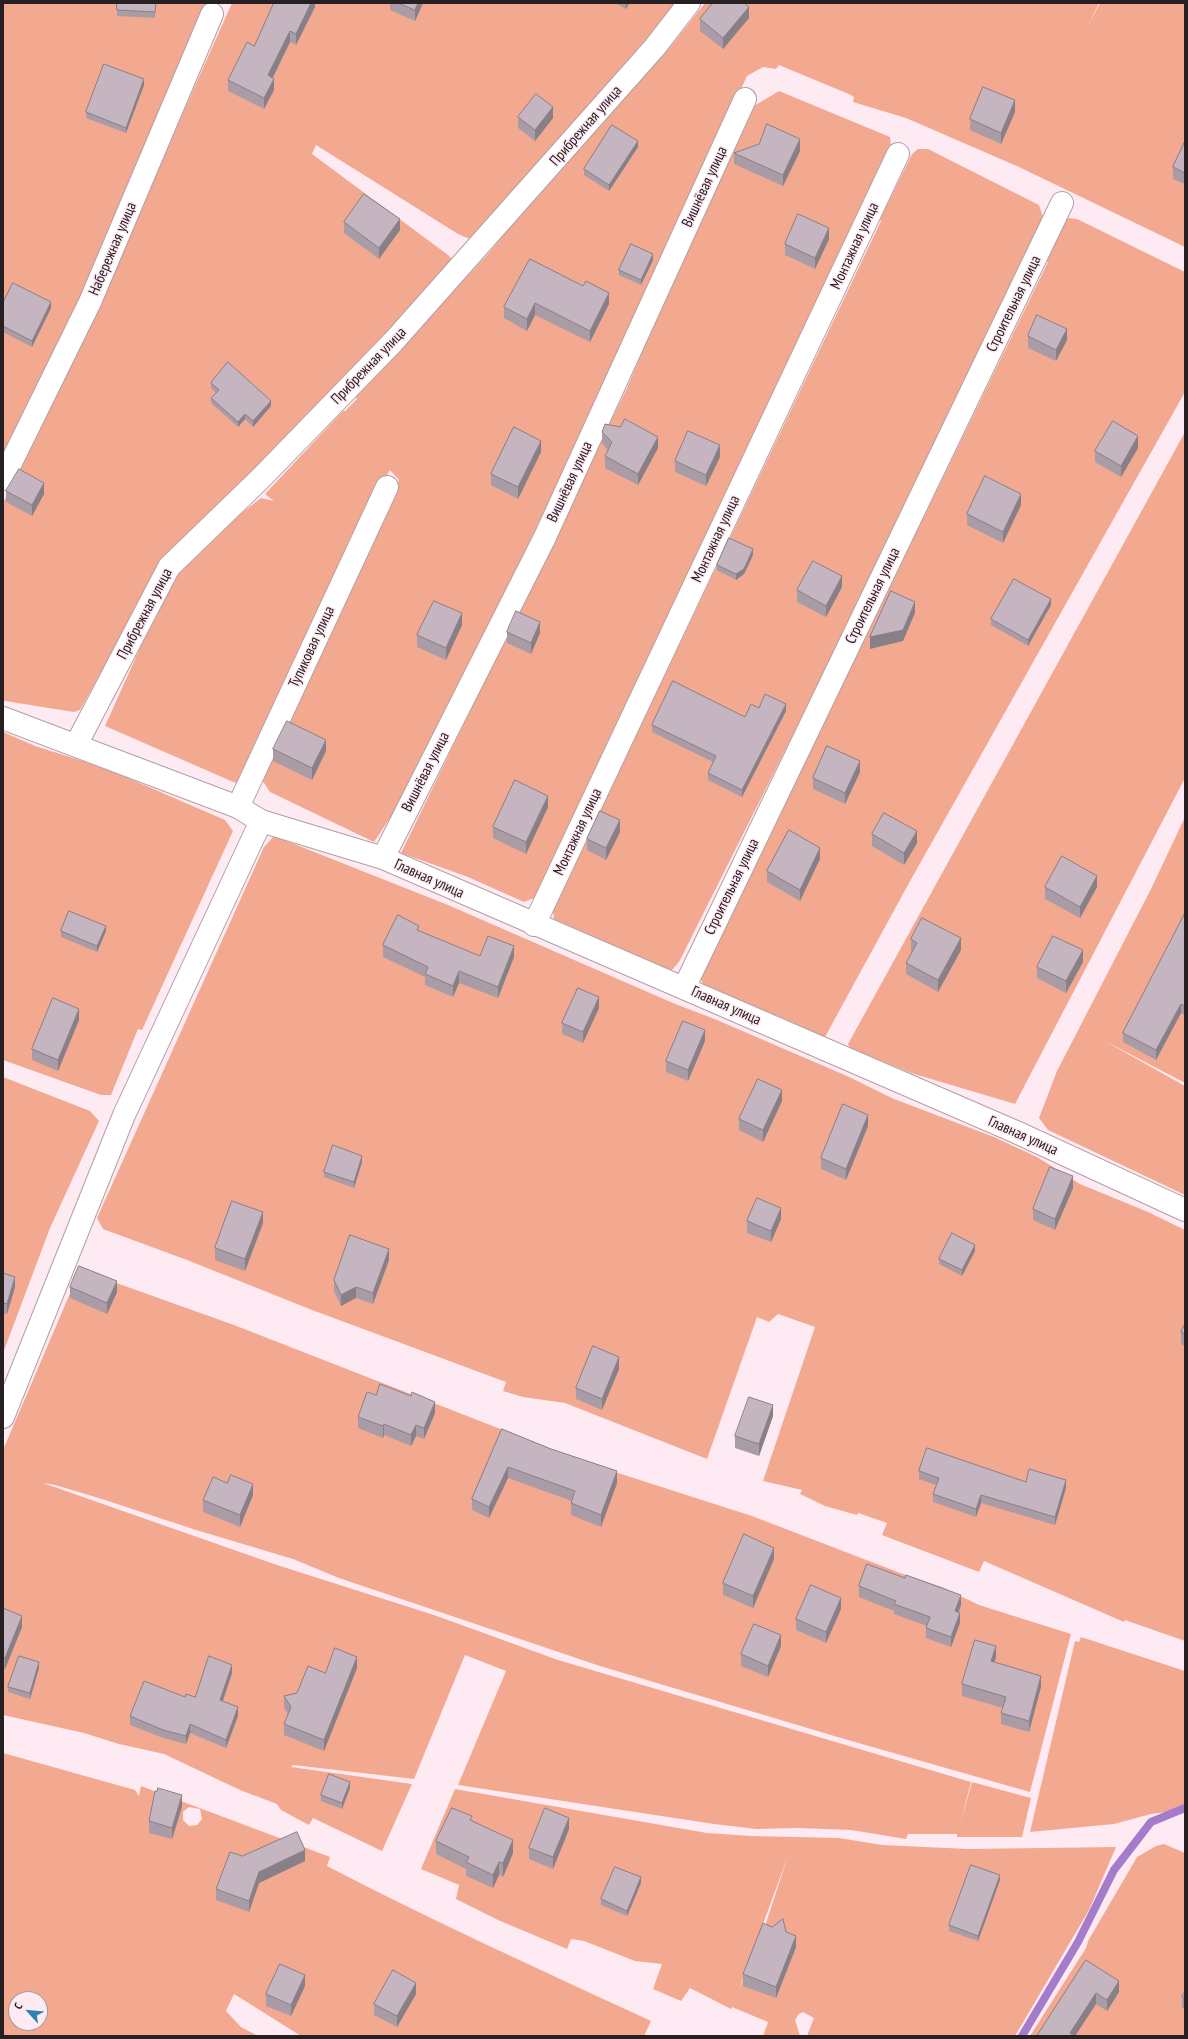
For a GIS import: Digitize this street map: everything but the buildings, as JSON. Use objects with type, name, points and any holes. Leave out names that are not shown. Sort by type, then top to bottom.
[{"type":"street","name":"Прибрежная улица","points":[[76,745],[169,567],[260,478],[393,342],[655,47],[689,3]]},
{"type":"street","name":"Набережная улица","points":[[3,479],[90,302],[212,14]]},
{"type":"street","name":"Вишнёвая улица","points":[[383,858],[545,537],[745,99]]},
{"type":"street","name":"Монтажная улица","points":[[534,925],[898,154]]},
{"type":"street","name":"Строительная улица","points":[[684,988],[1062,204]]},
{"type":"street","name":"Тупиковая улица","points":[[238,807],[387,487]]},
{"type":"street","name":"Главная улица","points":[[3,718],[238,807],[260,821],[383,858],[534,925],[684,988],[1016,1132],[1185,1210]]},
{"type":"street","points":[[3,1417],[124,1115],[260,821]]},
{"type":"shaded area","points":[[3,3],[205,3],[95,273],[3,460]]},
{"type":"shaded area","points":[[232,3],[675,3],[647,38],[472,240],[458,234],[316,145],[312,154],[448,255],[452,259],[452,262],[358,367],[159,568],[80,710],[74,712],[5,701],[3,700],[3,503],[67,373]]},
{"type":"shaded area","points":[[705,3],[1099,3],[1088,26],[1100,3],[1185,3],[1185,247],[1019,167],[906,118],[853,102],[854,97],[851,95],[779,65],[776,69],[763,67],[747,76],[604,385],[418,776],[374,842],[270,792],[262,780],[326,632],[399,480],[390,470],[350,546],[238,784],[105,726],[172,577],[203,543],[261,498],[274,501],[265,494],[343,411],[345,411],[357,399],[355,396],[488,254],[555,172],[671,46]]},
{"type":"shaded area","points":[[779,91],[890,137],[891,148],[606,753],[534,898],[524,902],[468,877],[401,853],[627,388],[691,237],[749,109]]},
{"type":"shaded area","points":[[918,149],[928,149],[1039,205],[1043,217],[885,551],[679,962],[671,971],[554,919],[553,910],[881,221],[880,219],[912,154]]},
{"type":"shaded area","points":[[1069,218],[1077,219],[1185,272],[1185,392],[909,883],[825,1037],[778,1016],[768,1015],[760,1009],[703,984],[700,977],[1048,262],[1044,261],[1062,223]]},
{"type":"shaded area","points":[[1185,432],[1185,778],[1015,1104],[911,1073],[850,1048],[848,1044]]},
{"type":"shaded area","points":[[3,732],[35,746],[105,768],[225,820],[233,831],[142,1030],[138,1029],[111,1095],[101,1095],[3,1060]]},
{"type":"shaded area","points":[[1185,817],[1185,1083],[1103,1040],[1185,1086],[1185,1195],[1048,1130],[1039,1118],[1057,1071],[1151,889]]},
{"type":"shaded area","points":[[274,836],[448,905],[673,1003],[717,1020],[847,1076],[894,1099],[994,1137],[1037,1157],[1080,1184],[1148,1212],[1185,1230],[1185,1641],[1125,1620],[1124,1622],[984,1561],[979,1572],[882,1535],[887,1523],[858,1513],[857,1515],[825,1506],[800,1494],[802,1490],[763,1481],[815,1327],[778,1314],[769,1322],[757,1317],[707,1459],[565,1403],[523,1397],[503,1391],[506,1382],[312,1310],[187,1260],[103,1229],[97,1218],[264,847]]},
{"type":"shaded area","points":[[3,1077],[90,1111],[99,1121],[50,1228],[3,1353]]},
{"type":"shaded area","points":[[80,1270],[234,1325],[590,1464],[752,1516],[908,1576],[942,1587],[979,1605],[1071,1634],[1030,1792],[841,1738],[600,1666],[339,1578],[293,1559],[196,1530],[102,1499],[55,1485],[43,1483],[277,1565],[434,1615],[558,1660],[971,1782],[960,1825],[972,1782],[1031,1798],[1022,1837],[957,1837],[957,1834],[908,1834],[906,1839],[851,1830],[799,1828],[756,1829],[458,1785],[506,1671],[465,1655],[414,1779],[293,1765],[291,1767],[412,1784],[382,1851],[313,1818],[309,1825],[281,1810],[277,1804],[240,1790],[164,1754],[119,1744],[84,1733],[3,1715],[3,1450]]},
{"type":"shaded area","points":[[1081,1637],[1185,1671],[1185,1807],[1175,1811],[1151,1814],[1114,1824],[1030,1832],[1075,1641],[1079,1642]]},
{"type":"shaded area","points":[[3,1753],[135,1790],[139,1796],[141,1786],[330,1857],[327,1866],[367,1887],[651,2021],[644,2036],[301,2036],[234,1994],[226,2011],[241,2027],[258,2036],[3,2036]],"holes":[[[189,1807],[200,1809],[202,1819],[197,1825],[189,1826],[183,1820],[183,1812]]]},
{"type":"shaded area","points":[[455,1789],[707,1833],[751,1836],[839,1838],[882,1845],[968,1849],[1116,1847],[1089,1910],[1015,2036],[807,2036],[814,2018],[803,2012],[799,2014],[795,2020],[800,2036],[763,2036],[768,2022],[732,2007],[731,2009],[690,1988],[681,2001],[653,1989],[662,1964],[635,1961],[584,1941],[571,1939],[567,1949],[498,1920],[456,1899],[459,1885],[421,1869]],"holes":[[[788,1856],[766,1923],[738,1992]]]},
{"type":"shaded area","points":[[1164,1844],[1185,1853],[1185,2036],[1030,2036],[1086,1948],[1088,1941],[1137,1857],[1156,1846]]},
{"type":"waterway","points":[[1022,2036],[1078,1942],[1114,1870],[1151,1822],[1185,1808]]}]
